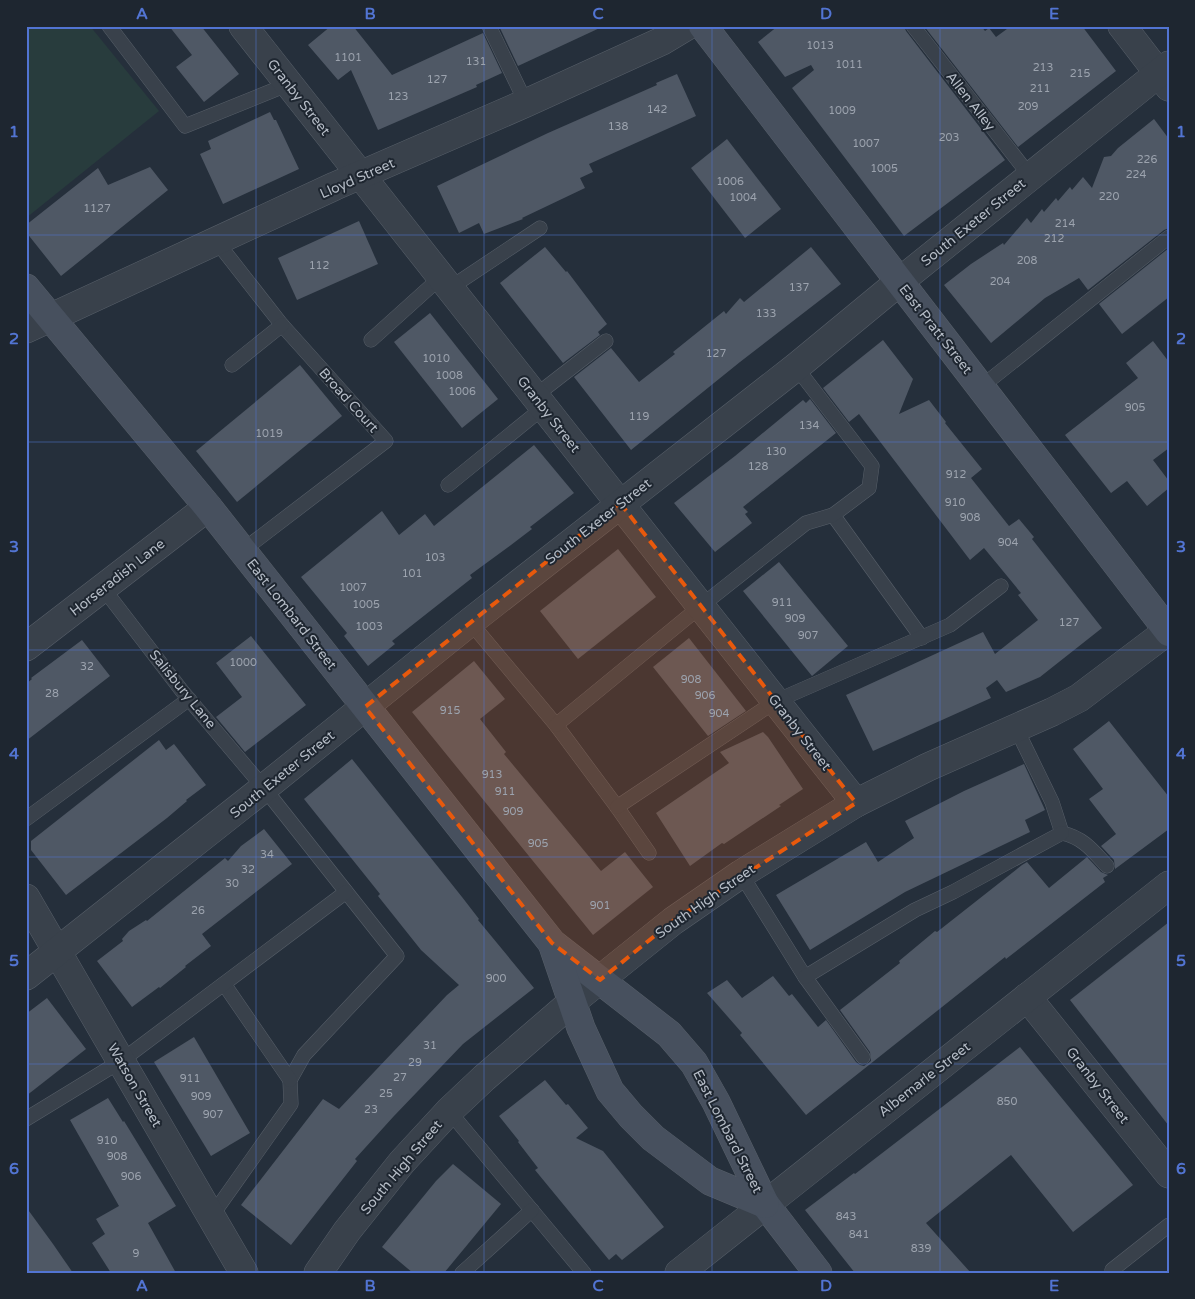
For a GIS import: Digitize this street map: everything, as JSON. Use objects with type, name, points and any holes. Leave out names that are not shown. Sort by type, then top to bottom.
[{"type":"main road","name":"East Pratt Street","points":[[703,26],[1168,631]]},
{"type":"main road","name":"East Lombard Street","points":[[26,288],[208,507],[552,943],[669,1034],[694,1062],[716,1102],[765,1204],[818,1273]]},
{"type":"main road","name":"East Lombard Street","points":[[552,943],[590,1050],[610,1091],[653,1138],[710,1181],[765,1204]]},
{"type":"street","name":"Granby Street","points":[[243,26],[856,803]]},
{"type":"street","name":"Lloyd Street","points":[[26,329],[361,175],[662,41],[687,26]]},
{"type":"street","points":[[1122,26],[1165,76]]},
{"type":"street","name":"South Exeter Street","points":[[26,976],[470,622],[796,367],[1030,176],[1165,76]]},
{"type":"street","name":"Horseradish Lane","points":[[26,647],[208,507]]},
{"type":"street","name":"South High Street","points":[[318,1273],[347,1231],[402,1162],[449,1111],[572,1002],[673,921],[741,874],[856,803],[928,767],[1079,698],[1168,631]]},
{"type":"street","name":"Albemarle Street","points":[[679,1273],[1169,885]]},
{"type":"street","name":"Watson Street","points":[[26,898],[244,1273]]},
{"type":"street","name":"Granby Street","points":[[1027,997],[1169,1174]]},
{"type":"lane","points":[[109,26],[185,126],[288,84]]},
{"type":"lane","points":[[489,26],[526,103]]},
{"type":"lane","name":"Allen Alley","points":[[913,26],[1030,176]]},
{"type":"lane","points":[[371,340],[446,283],[540,228]]},
{"type":"lane","points":[[980,387],[1169,237]]},
{"type":"lane","name":"Broad Court","points":[[217,242],[282,325],[386,441],[242,551]]},
{"type":"lane","points":[[232,365],[282,325]]},
{"type":"lane","points":[[448,485],[606,341]]},
{"type":"lane","points":[[556,725],[701,606],[806,524],[833,515],[869,488],[872,466],[796,367]]},
{"type":"lane","points":[[833,515],[922,638]]},
{"type":"lane","points":[[617,807],[776,701],[950,625],[1001,586]]},
{"type":"lane","name":"Salisbury Lane","points":[[103,588],[189,699],[264,788],[397,956],[304,1055],[290,1080]]},
{"type":"lane","points":[[470,622],[556,725],[617,807],[648,853]]},
{"type":"lane","points":[[26,819],[189,699]]},
{"type":"lane","points":[[1016,728],[1052,802],[1062,833]]},
{"type":"lane","points":[[805,977],[915,910],[953,892],[1062,833],[1075,836],[1082,841],[1107,866]]},
{"type":"lane","points":[[741,874],[805,977],[863,1056]]},
{"type":"lane","points":[[26,1119],[121,1061],[346,892]]},
{"type":"lane","points":[[211,1217],[291,1104],[290,1080],[224,984]]},
{"type":"lane","points":[[449,1111],[584,1273]]},
{"type":"lane","points":[[462,1273],[532,1210]]},
{"type":"lane","points":[[1112,1270],[1169,1225]]},
{"type":"highlighted area","points":[[620,503],[856,803],[673,921],[600,980],[552,943],[365,707]]},
{"type":"green space","points":[[26,26],[90,26],[159,111],[26,218]]},
{"type":"building","points":[[169,26],[201,26],[239,74],[204,102],[176,67],[192,55]]},
{"type":"building","points":[[331,26],[353,26],[392,75],[483,33],[502,73],[476,85],[477,87],[378,130],[351,70],[338,80],[308,45]]},
{"type":"building","points":[[499,26],[604,26],[518,66]]},
{"type":"building","points":[[778,26],[904,26],[1005,160],[904,236],[792,88],[814,70],[811,65],[785,77],[758,42]]},
{"type":"building","points":[[924,26],[981,26],[985,31],[989,28],[996,37],[1011,26],[1082,26],[1116,71],[1018,147]]},
{"type":"building","points":[[677,74],[696,116],[589,164],[593,172],[580,178],[585,188],[523,219],[484,234],[479,223],[459,233],[437,186],[548,133],[657,85],[656,83]]},
{"type":"building","points":[[270,112],[274,120],[276,120],[299,169],[223,204],[200,154],[211,149],[208,141]]},
{"type":"building","points":[[1154,119],[1169,139],[1169,228],[1088,290],[1079,278],[1045,298],[991,343],[944,285],[971,264],[1003,243],[1004,245],[1027,218],[1031,223],[1042,209],[1044,212],[1056,198],[1058,201],[1070,187],[1072,190],[1083,177],[1092,188],[1104,157],[1111,156]]},
{"type":"building","points":[[727,139],[781,209],[745,238],[691,168]]},
{"type":"building","points":[[150,167],[168,190],[61,276],[26,232],[26,225],[98,168],[108,185]]},
{"type":"building","points":[[359,221],[378,264],[297,300],[278,258]]},
{"type":"building","points":[[545,247],[567,271],[607,324],[598,332],[600,335],[563,363],[500,283]]},
{"type":"building","points":[[811,247],[841,284],[631,450],[574,377],[611,348],[639,382],[675,354],[673,352],[724,311],[726,314],[740,298],[744,302]]},
{"type":"building","points":[[1169,248],[1169,297],[1122,334],[1099,304]]},
{"type":"building","points":[[430,313],[498,399],[462,428],[394,342]]},
{"type":"building","points":[[883,340],[913,379],[899,414],[929,400],[982,469],[971,478],[1009,526],[1019,519],[1034,537],[1032,539],[1102,628],[1040,677],[1006,692],[997,680],[986,688],[991,698],[873,751],[846,695],[983,632],[995,654],[1038,620],[1018,595],[1021,593],[984,548],[970,560],[859,414],[849,422],[823,388]]},
{"type":"building","points":[[1153,341],[1169,362],[1169,448],[1153,460],[1169,481],[1169,488],[1147,506],[1127,481],[1111,493],[1065,435],[1138,378],[1126,363]]},
{"type":"building","points":[[300,365],[342,416],[237,502],[196,451]]},
{"type":"building","points":[[810,399],[836,433],[743,507],[748,512],[745,514],[752,523],[715,552],[674,503],[803,400],[806,403]]},
{"type":"building","points":[[534,445],[574,493],[530,527],[532,529],[470,575],[472,578],[392,641],[395,644],[368,666],[344,636],[347,633],[301,577],[382,511],[399,535],[425,514],[434,526]]},
{"type":"building","points":[[618,549],[656,597],[578,659],[540,611]]},
{"type":"building","points":[[779,562],[848,646],[812,676],[743,591]]},
{"type":"building","points":[[251,636],[306,705],[245,752],[216,717],[242,697],[216,663]]},
{"type":"building","points":[[689,638],[746,711],[708,736],[653,667]]},
{"type":"building","points":[[82,640],[110,676],[26,741],[26,684],[31,678]]},
{"type":"building","points":[[474,661],[505,699],[480,719],[506,752],[504,754],[601,871],[625,852],[653,887],[593,935],[412,712]]},
{"type":"building","points":[[1109,721],[1169,797],[1169,829],[1115,869],[1114,860],[1101,846],[1116,834],[1089,799],[1103,789],[1073,749]]},
{"type":"building","points":[[763,732],[803,789],[779,805],[781,806],[724,844],[722,843],[690,866],[656,813],[729,763],[720,752]]},
{"type":"building","points":[[159,740],[166,750],[174,744],[206,785],[167,818],[66,895],[31,850],[31,841]]},
{"type":"building","points":[[352,759],[462,897],[478,920],[534,988],[463,1044],[394,1116],[355,1159],[357,1161],[291,1245],[241,1205],[323,1099],[339,1109],[447,995],[459,985],[421,950],[378,896],[380,894],[304,799]]},
{"type":"building","points":[[1024,764],[1045,810],[1025,820],[1030,832],[905,892],[810,950],[776,895],[866,842],[878,862],[914,838],[905,821],[964,791]]},
{"type":"building","points":[[264,829],[292,864],[202,934],[211,946],[160,988],[132,1007],[97,961],[123,941],[122,939],[129,931],[147,921],[225,858],[228,861],[241,846]]},
{"type":"building","points":[[1087,857],[1101,872],[1108,875],[1103,878],[1105,882],[1006,959],[1005,957],[806,1115],[740,1035],[742,1033],[707,993],[727,980],[742,998],[773,976],[789,996],[792,994],[818,1027],[826,1020],[856,1062],[864,1066],[871,1061],[870,1052],[840,1010],[900,963],[899,961],[935,931],[937,932],[1022,865],[1027,862],[1049,888]]},
{"type":"building","points":[[1169,922],[1169,1126],[1070,1000]]},
{"type":"building","points":[[47,998],[86,1049],[26,1096],[26,1014]]},
{"type":"building","points":[[194,1037],[250,1133],[211,1156],[154,1062]]},
{"type":"building","points":[[1020,1047],[1133,1185],[1073,1232],[1011,1155],[926,1223],[971,1273],[855,1273],[805,1210],[855,1174]]},
{"type":"building","points":[[545,1080],[588,1128],[576,1138],[603,1151],[664,1227],[622,1260],[616,1254],[609,1260],[535,1170],[538,1168],[499,1116]]},
{"type":"building","points":[[108,1098],[176,1206],[148,1223],[176,1273],[111,1273],[92,1243],[105,1234],[96,1219],[119,1206],[70,1120]]},
{"type":"building","points":[[453,1164],[501,1204],[444,1273],[413,1273],[382,1247],[436,1181]]},
{"type":"building","points":[[26,1207],[53,1244],[73,1273],[26,1273]]}]
